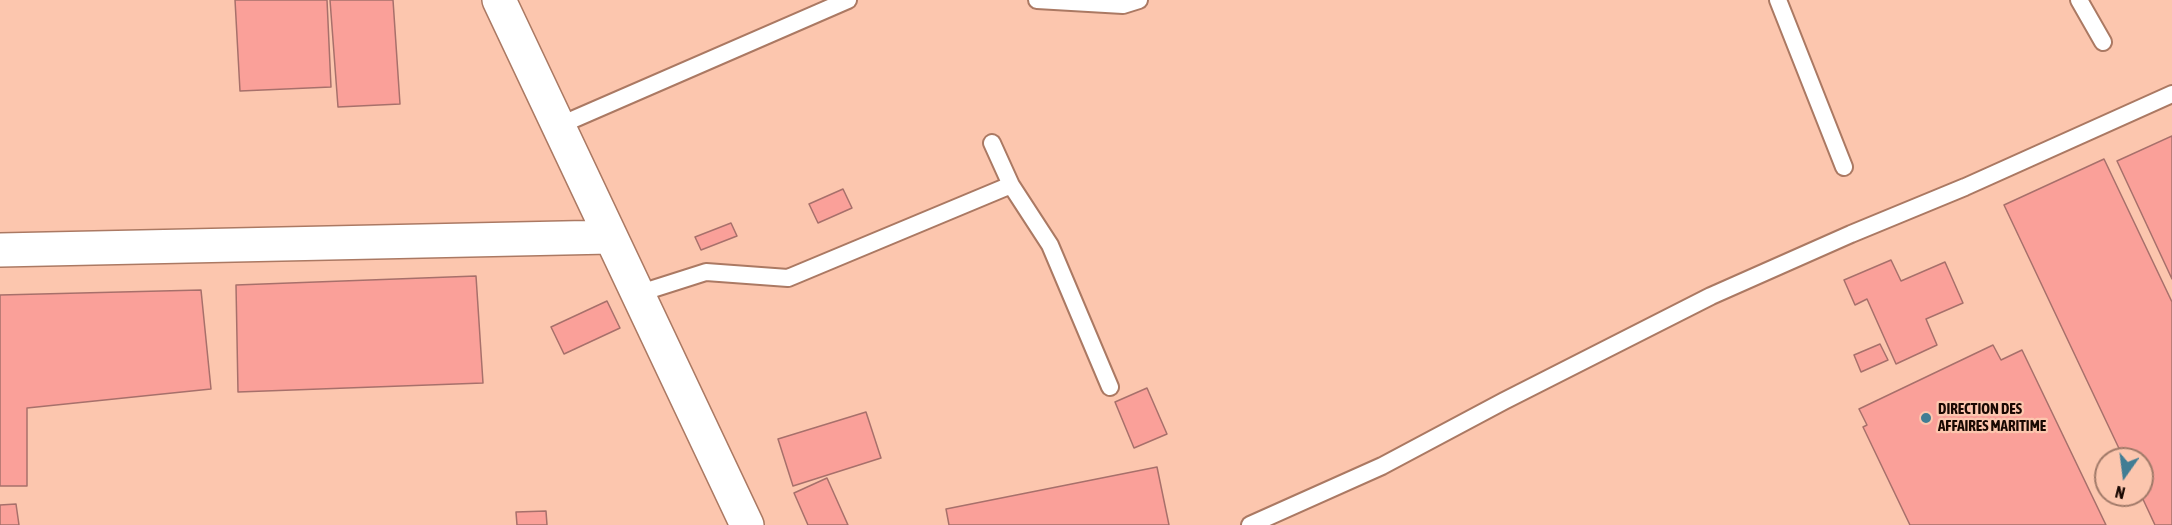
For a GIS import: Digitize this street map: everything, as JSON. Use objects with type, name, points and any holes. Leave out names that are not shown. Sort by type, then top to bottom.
[{"type":"street","points":[[499,0],[747,525]]},
{"type":"street","points":[[0,250],[610,237]]},
{"type":"lane","points":[[558,126],[848,0]]},
{"type":"lane","points":[[1037,0],[1123,5],[1139,0]]},
{"type":"lane","points":[[1778,0],[1844,167]]},
{"type":"lane","points":[[2079,0],[2103,42]]},
{"type":"lane","points":[[1250,525],[1382,466],[1711,296],[1965,187],[2172,94]]},
{"type":"lane","points":[[992,143],[1011,185],[1050,245],[1110,387]]},
{"type":"lane","points":[[637,294],[706,272],[788,278],[1011,185]]},
{"type":"building","points":[[235,0],[327,0],[331,87],[240,91]]},
{"type":"building","points":[[330,0],[393,0],[400,104],[338,107]]},
{"type":"building","points":[[2172,136],[2172,279],[2117,161]]},
{"type":"building","points":[[2104,159],[2172,302],[2172,525],[2155,525],[2147,507],[2154,507],[2154,447],[2118,447],[2004,205]]},
{"type":"building","points":[[843,189],[852,208],[818,223],[809,204]]},
{"type":"building","points":[[731,223],[737,236],[701,250],[695,237]]},
{"type":"building","points":[[1891,260],[1901,281],[1945,262],[1963,303],[1926,319],[1937,345],[1896,364],[1867,299],[1855,305],[1844,280]]},
{"type":"building","points":[[476,276],[483,383],[238,392],[236,285]]},
{"type":"building","points":[[201,290],[211,389],[27,408],[27,486],[0,486],[0,295]]},
{"type":"building","points":[[607,301],[620,328],[564,354],[551,327]]},
{"type":"building","points":[[1880,344],[1888,360],[1861,372],[1854,355]]},
{"type":"building","points":[[1993,345],[2001,360],[2022,350],[2094,500],[2094,507],[2097,507],[2106,525],[1910,525],[1863,427],[1867,425],[1859,409]]},
{"type":"building","points":[[1147,388],[1167,434],[1134,448],[1115,402]]},
{"type":"building","points":[[866,412],[881,458],[793,486],[778,439]]},
{"type":"building","points":[[1157,467],[1169,525],[949,525],[946,509]]},
{"type":"building","points":[[827,478],[848,525],[808,525],[794,493]]},
{"type":"building","points":[[16,504],[19,525],[0,525],[0,505]]},
{"type":"building","points":[[546,511],[547,525],[517,525],[516,512]]},
{"type":"place","name":"DIRECTION DES AFFAIRES MARITIME","points":[[1926,418]]}]
